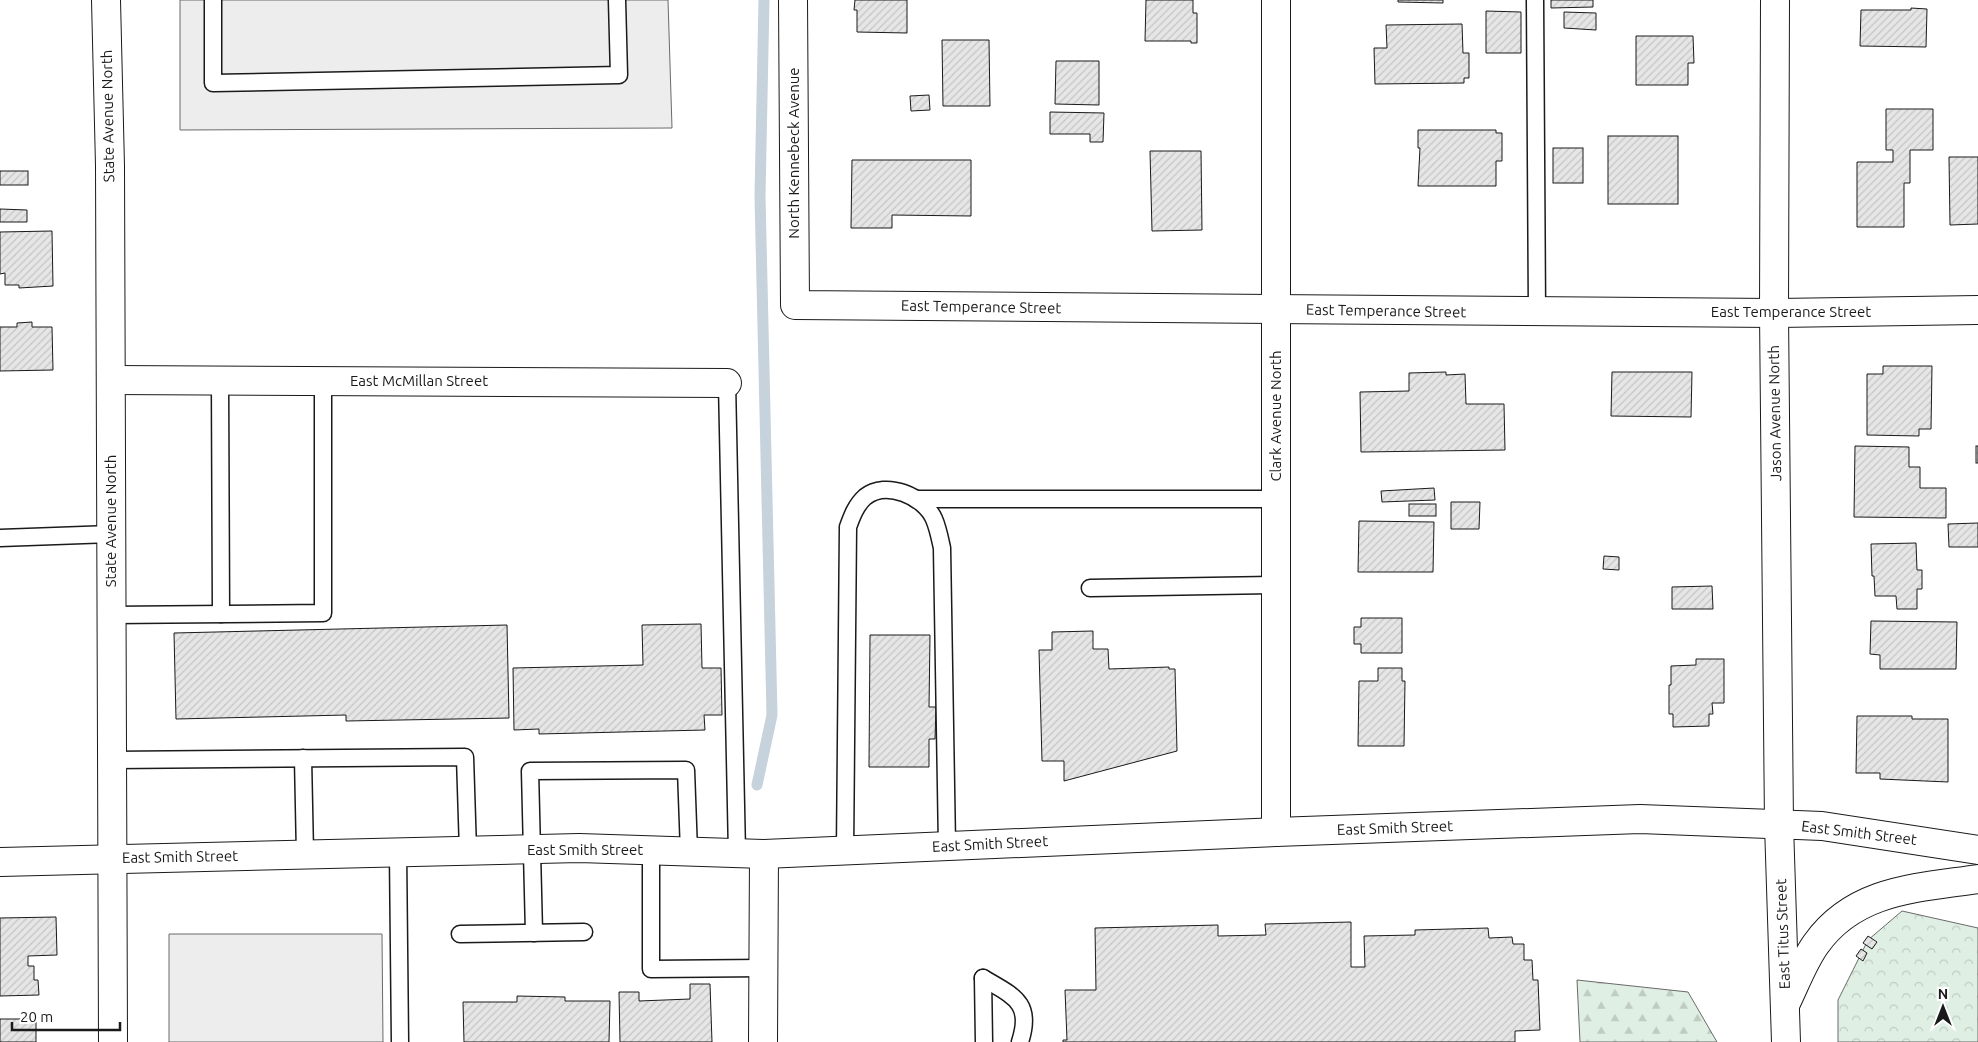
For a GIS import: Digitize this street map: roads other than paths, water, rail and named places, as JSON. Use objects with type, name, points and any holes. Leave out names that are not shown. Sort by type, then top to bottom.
[{"type":"street","name":"State Avenue North","points":[[106,0],[110,166],[113,1042]]},
{"type":"street","name":"North Kennebeck Avenue","points":[[793,0],[795,305]]},
{"type":"street","name":"Clark Avenue North","points":[[1276,0],[1276,832]]},
{"type":"street","name":"Jason Avenue North","points":[[1775,0],[1774,313],[1780,825]]},
{"type":"street","name":"East Temperance Street","points":[[795,305],[1537,312],[1774,313],[1978,310]]},
{"type":"street","name":"East McMillan Street","points":[[111,380],[727,383]]},
{"type":"street","name":"East Smith Street","points":[[0,862],[532,849],[650,850],[764,854],[1276,832],[1640,819],[1822,826],[1978,850]]},
{"type":"street","name":"East Titus Street","points":[[1780,825],[1786,1042]]},
{"type":"street","points":[[764,854],[764,1042]]},
{"type":"street","points":[[1785,1005],[1815,945],[1833,924],[1857,906],[1898,891],[1978,879]]},
{"type":"lane","points":[[213,0],[214,83],[618,76],[617,0]]},
{"type":"lane","points":[[1535,0],[1537,312]]},
{"type":"lane","points":[[220,380],[221,614]]},
{"type":"lane","points":[[111,615],[323,613],[323,380]]},
{"type":"lane","points":[[727,383],[737,853]]},
{"type":"lane","points":[[845,851],[848,527],[853,512],[866,496],[882,490],[903,492],[917,499],[934,517],[942,548],[947,846]]},
{"type":"lane","points":[[917,499],[1276,499]]},
{"type":"lane","points":[[0,538],[111,534]]},
{"type":"lane","points":[[1090,588],[1276,585]]},
{"type":"lane","points":[[112,760],[465,757],[468,851]]},
{"type":"lane","points":[[303,758],[305,854]]},
{"type":"lane","points":[[534,933],[530,772],[686,770],[689,852]]},
{"type":"lane","points":[[650,850],[651,970],[764,968]]},
{"type":"lane","points":[[398,852],[400,1042]]},
{"type":"lane","points":[[460,934],[584,932]]},
{"type":"lane","points":[[984,1042],[983,978],[1015,997],[1022,1009],[1024,1028],[1020,1042]]},
{"type":"waterway","points":[[757,785],[772,715],[760,196],[764,0]]}]
